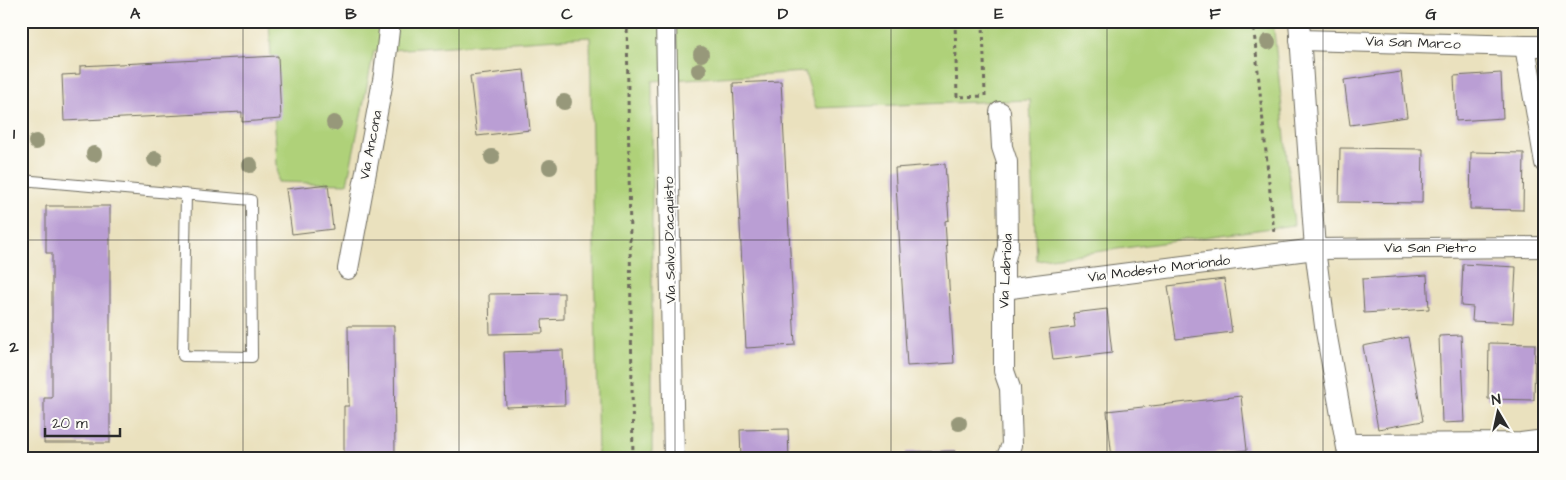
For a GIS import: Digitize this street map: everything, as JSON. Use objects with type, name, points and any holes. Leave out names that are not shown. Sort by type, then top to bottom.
[{"type":"street","name":"Via Ancona","points":[[348,268],[384,74],[390,21]]},
{"type":"street","name":"Via Salvo D'acquisto","points":[[666,21],[674,459]]},
{"type":"street","name":"Via San Marco","points":[[1300,31],[1535,46]]},
{"type":"street","points":[[1300,31],[1315,248],[1325,326],[1348,451],[1521,443],[1545,440]]},
{"type":"street","points":[[1535,46],[1545,164]]},
{"type":"street","name":"Via Labriola","points":[[1000,112],[1002,147],[1007,162],[1008,247],[1004,263],[1004,371],[1010,388],[1012,445],[1006,459]]},
{"type":"street","name":"Via San Pietro","points":[[1315,248],[1545,247]]},
{"type":"street","name":"Via Modesto Moriondo","points":[[1004,289],[1315,248]]},
{"type":"lane","points":[[21,180],[186,194],[251,200],[252,357],[183,356],[186,194]]},
{"type":"path","points":[[627,21],[634,459]]},
{"type":"path","points":[[955,21],[957,98],[985,96]]},
{"type":"path","points":[[984,21],[985,96],[1000,112]]},
{"type":"green space","points":[[269,21],[1273,21],[1294,225],[1036,260],[1030,100],[816,108],[805,72],[652,81],[652,459],[598,459],[590,37],[374,51],[347,184],[278,182]]},
{"type":"building","points":[[278,56],[281,119],[242,122],[242,112],[64,121],[62,75],[80,74],[80,66]]},
{"type":"building","points":[[524,70],[530,130],[477,136],[470,76]]},
{"type":"building","points":[[1401,72],[1407,117],[1350,125],[1344,80]]},
{"type":"building","points":[[1501,73],[1503,118],[1456,121],[1454,76]]},
{"type":"building","points":[[781,81],[795,345],[746,348],[733,83]]},
{"type":"building","points":[[1340,148],[1423,149],[1422,203],[1339,202]]},
{"type":"building","points":[[1471,152],[1524,153],[1523,210],[1470,209]]},
{"type":"building","points":[[945,164],[949,220],[945,221],[954,363],[907,366],[895,168]]},
{"type":"building","points":[[328,184],[333,229],[292,234],[286,189]]},
{"type":"building","points":[[46,206],[110,206],[110,443],[44,443],[44,398],[52,398],[52,253],[46,253]]},
{"type":"building","points":[[1463,264],[1516,267],[1513,323],[1472,321],[1473,307],[1461,306]]},
{"type":"building","points":[[1427,275],[1429,309],[1364,313],[1362,279]]},
{"type":"building","points":[[1224,279],[1232,332],[1176,339],[1168,286]]},
{"type":"building","points":[[564,293],[564,319],[542,320],[543,333],[490,334],[489,294]]},
{"type":"building","points":[[1107,309],[1112,353],[1053,360],[1049,330],[1075,327],[1073,313]]},
{"type":"building","points":[[348,326],[394,326],[395,459],[344,459],[344,406],[349,406]]},
{"type":"building","points":[[1461,335],[1465,422],[1442,423],[1439,336]]},
{"type":"building","points":[[1408,337],[1423,421],[1378,429],[1363,346]]},
{"type":"building","points":[[1489,343],[1535,344],[1534,400],[1488,399]]},
{"type":"building","points":[[563,350],[565,405],[506,407],[504,352]]},
{"type":"building","points":[[1241,396],[1247,450],[1166,459],[1112,459],[1107,411]]},
{"type":"building","points":[[788,429],[789,459],[741,459],[740,430]]},
{"type":"building","points":[[955,451],[955,459],[906,459],[906,452]]}]
